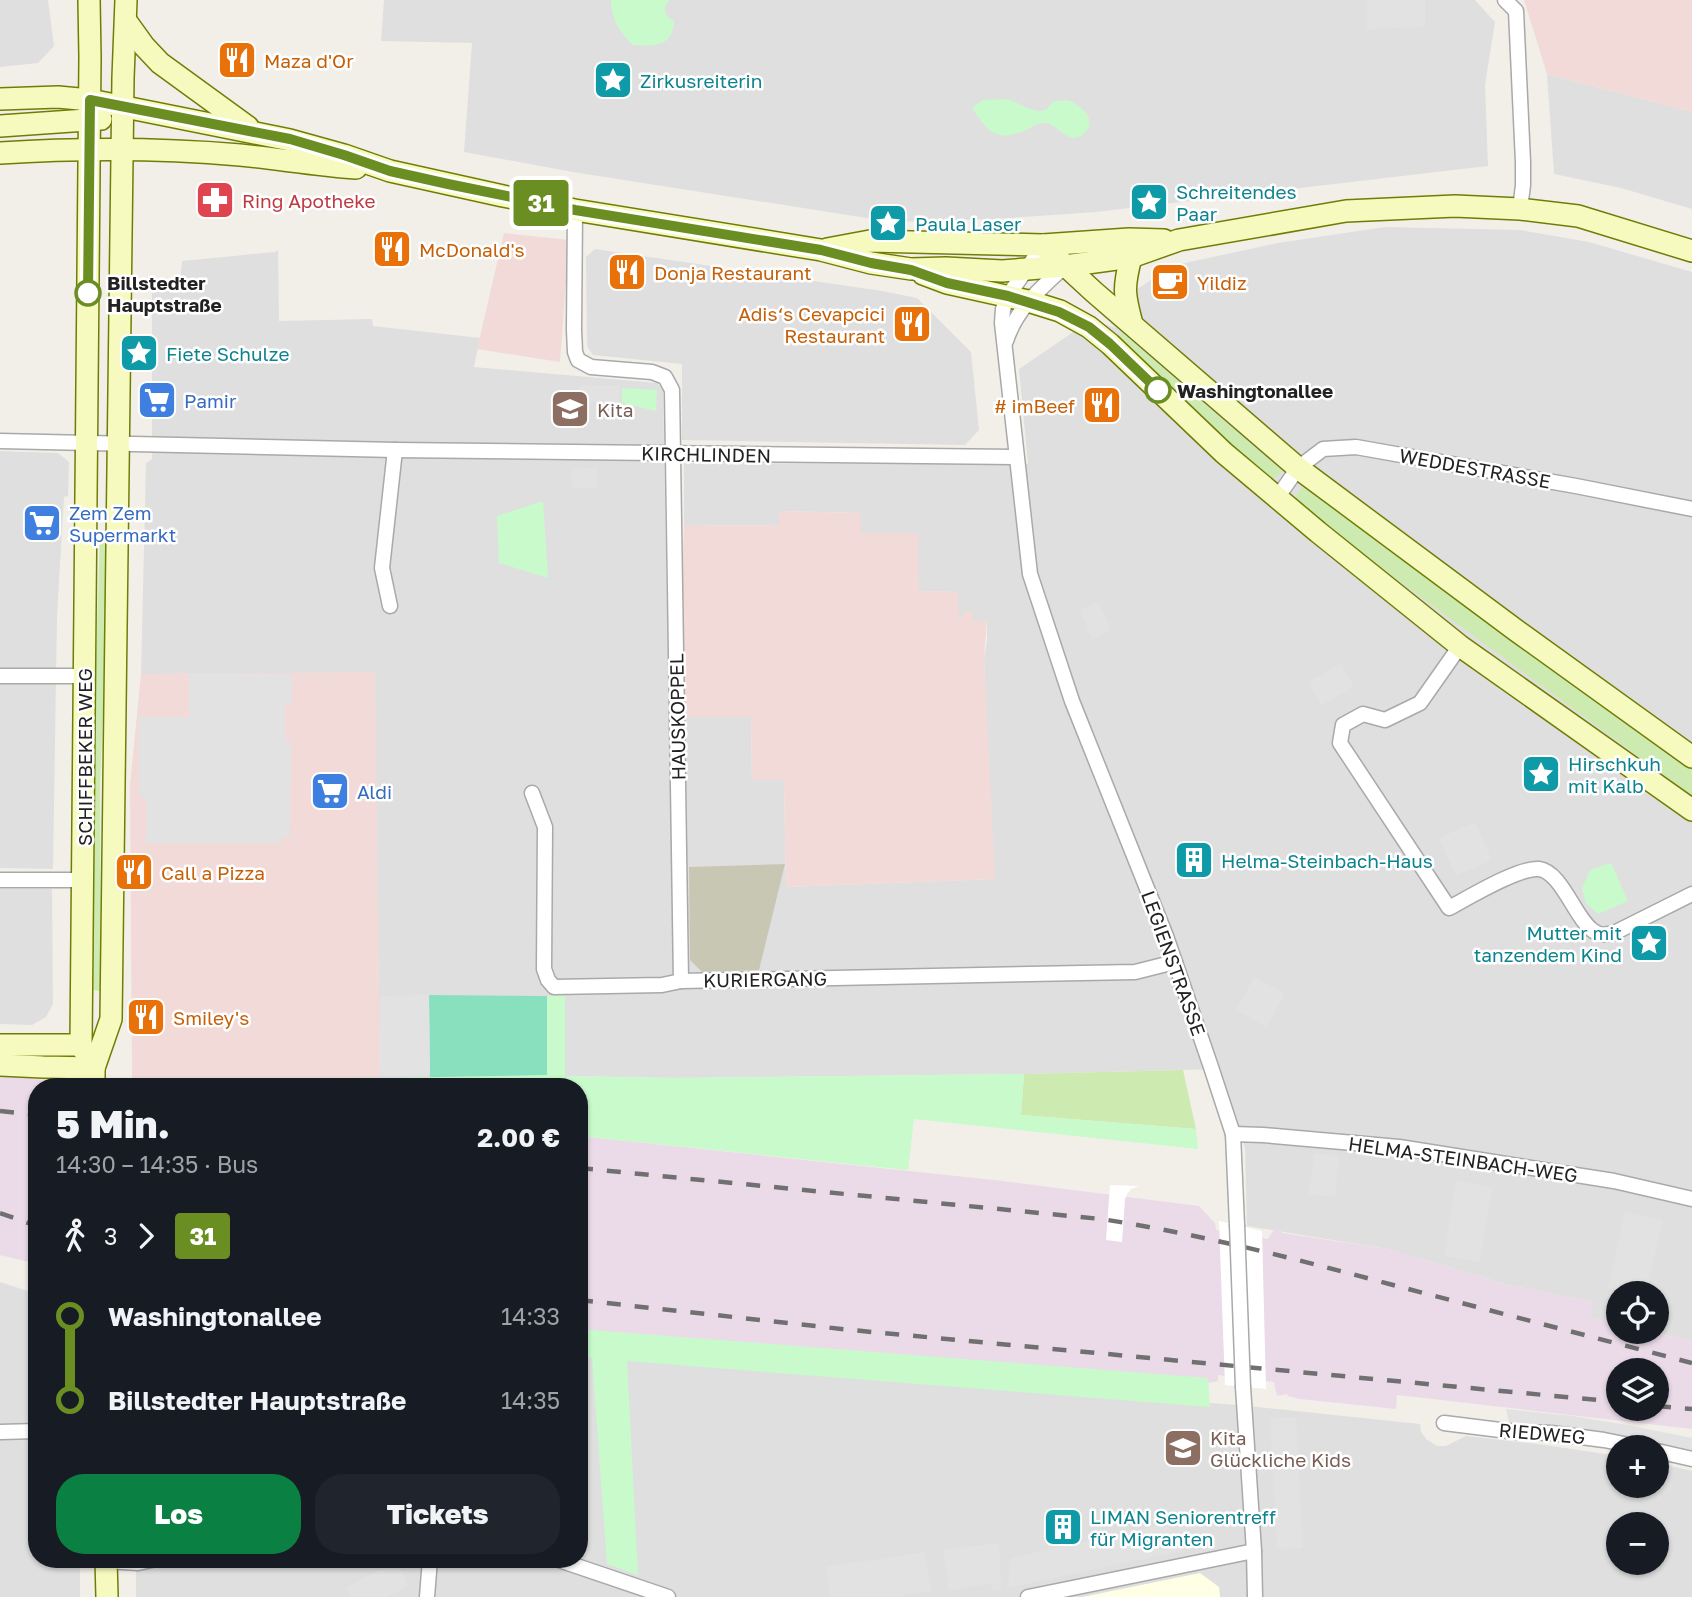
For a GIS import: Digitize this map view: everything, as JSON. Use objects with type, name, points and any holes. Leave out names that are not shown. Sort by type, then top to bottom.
[{"type":"main road","name":"SCHIFFBEKER WEG","points":[[81,1045],[89,0]]},
{"type":"main road","name":"SCHIFFBEKER WEG","points":[[94,1077],[111,1019],[126,0]]},
{"type":"main road","points":[[126,22],[160,63],[255,132]]},
{"type":"main road","points":[[0,99],[58,97],[90,111]]},
{"type":"main road","points":[[0,126],[123,107],[290,139],[390,171],[575,210],[821,250],[911,270],[947,283],[1018,298],[1059,312],[1089,327],[1110,344],[1224,453],[1460,646],[1692,810]]},
{"type":"main road","points":[[0,153],[123,149],[237,155],[390,171]]},
{"type":"main road","points":[[911,270],[946,268],[1002,271],[1065,266],[1131,257],[1179,240],[1346,211],[1455,206],[1520,209],[1578,216],[1692,251]]},
{"type":"main road","points":[[821,250],[870,241],[1043,245],[1129,239],[1179,240]]},
{"type":"main road","points":[[1043,245],[1298,468],[1692,757]]},
{"type":"main road","points":[[1131,257],[1124,284],[1132,324]]},
{"type":"main road","points":[[0,1045],[81,1045],[94,1077]]},
{"type":"main road","points":[[0,1065],[43,1068],[94,1077]]},
{"type":"main road","points":[[106,1568],[107,1597]]},
{"type":"street","points":[[1505,0],[1516,11],[1523,162],[1520,209]]},
{"type":"street","name":"HAUSKOPPEL","points":[[575,210],[574,330],[578,360],[591,368],[652,372],[665,377],[672,390],[681,981]]},
{"type":"street","name":"LEGIENSTRASSE","points":[[1004,346],[1027,270],[1043,245]]},
{"type":"street","name":"LEGIENSTRASSE","points":[[1065,266],[1003,309],[1004,346],[1030,574],[1072,701],[1175,962],[1233,1134],[1243,1387],[1255,1551],[1255,1597]]},
{"type":"street","name":"LEGIENSTRASSE","points":[[986,291],[997,307],[1002,323]]},
{"type":"street","points":[[0,440],[119,443]]},
{"type":"street","name":"KIRCHLINDEN","points":[[119,443],[396,450],[1016,457]]},
{"type":"street","name":"WEDDESTRASSE","points":[[1277,498],[1298,468],[1323,449],[1356,447],[1692,509]]},
{"type":"street","points":[[390,606],[382,568],[396,450]]},
{"type":"street","points":[[1460,646],[1420,703],[1385,720],[1363,714],[1343,725],[1340,743],[1449,908],[1513,875],[1538,869],[1548,872],[1558,882],[1589,927],[1596,933],[1605,935],[1692,894]]},
{"type":"street","points":[[0,677],[85,676]]},
{"type":"street","name":"KURIERGANG","points":[[532,793],[545,827],[544,969],[554,987],[662,985],[681,981],[1135,972],[1175,962]]},
{"type":"street","points":[[0,880],[83,880]]},
{"type":"street","name":"HELMA-STEINBACH-WEG","points":[[1233,1134],[1412,1148],[1614,1181],[1692,1199]]},
{"type":"street","name":"RIEDWEG","points":[[1444,1423],[1606,1440]]},
{"type":"street","points":[[0,1432],[28,1431]]},
{"type":"street","points":[[1669,1454],[1692,1459]]},
{"type":"street","points":[[1028,1597],[1255,1551]]},
{"type":"street","points":[[427,1597],[429,1568]]},
{"type":"street","points":[[583,1568],[668,1597]]},
{"type":"shaded area","points":[[0,0],[48,0],[54,46],[38,63],[0,67]]},
{"type":"shaded area","points":[[384,0],[1475,0],[1495,22],[1485,85],[1488,166],[1096,212],[892,222],[573,172],[464,152],[472,43],[381,41]]},
{"type":"shaded area","points":[[1366,0],[1425,0],[1425,27],[1367,29]]},
{"type":"shaded area","points":[[1524,0],[1692,0],[1692,112],[1547,74]]},
{"type":"shaded area","points":[[1547,74],[1692,112],[1692,209],[1621,188],[1554,174]]},
{"type":"shaded area","points":[[1385,227],[1520,230],[1589,242],[1692,272],[1692,1341],[1669,1336],[1669,1281],[1606,1281],[1606,1322],[1591,1318],[1592,1302],[1509,1285],[1387,1249],[1247,1226],[1245,1148],[1220,1069],[674,1078],[564,1076],[565,995],[547,1075],[380,1078],[374,673],[141,674],[146,463],[152,459],[152,283],[180,282],[182,261],[278,250],[279,321],[372,319],[373,326],[480,338],[474,367],[657,383],[663,390],[669,711],[677,717],[751,717],[752,779],[784,780],[786,887],[994,879],[984,658],[987,621],[973,621],[972,611],[964,617],[958,617],[958,592],[919,591],[860,534],[860,513],[780,511],[779,525],[684,526],[684,463],[1028,464],[1019,369],[1091,320],[1116,328],[1101,314],[1171,266],[1278,243]]},
{"type":"shaded area","points":[[504,233],[569,240],[560,362],[477,349]]},
{"type":"shaded area","points":[[595,249],[917,298],[971,352],[979,430],[965,445],[682,440],[682,364],[593,355],[587,346],[586,257]]},
{"type":"shaded area","points":[[619,385],[619,403],[579,402],[579,386]]},
{"type":"shaded area","points":[[0,451],[58,453],[69,462],[68,496],[64,497],[57,616],[53,869],[0,868]]},
{"type":"shaded area","points":[[597,467],[598,487],[572,489],[571,469]]},
{"type":"shaded area","points":[[779,511],[860,513],[861,533],[918,533],[919,591],[958,592],[959,617],[963,617],[964,611],[973,611],[973,621],[987,621],[984,658],[995,879],[786,887],[784,780],[752,780],[751,717],[677,717],[684,526],[779,525]]},
{"type":"shaded area","points":[[1099,602],[1111,631],[1092,639],[1080,610]]},
{"type":"shaded area","points":[[1341,664],[1354,687],[1321,705],[1308,682]]},
{"type":"shaded area","points":[[375,672],[380,1078],[132,1078],[130,785],[141,674]]},
{"type":"shaded area","points":[[189,673],[292,674],[292,703],[285,703],[285,741],[291,742],[290,837],[282,837],[282,843],[146,843],[146,798],[139,797],[139,717],[189,717]]},
{"type":"shaded area","points":[[1475,822],[1492,860],[1456,876],[1439,838]]},
{"type":"shaded area","points":[[785,864],[759,970],[702,972],[690,960],[689,867]]},
{"type":"shaded area","points":[[0,889],[52,889],[53,1004],[46,1017],[32,1025],[0,1024]]},
{"type":"shaded area","points":[[1254,977],[1285,994],[1267,1027],[1236,1010]]},
{"type":"shaded area","points":[[429,995],[430,1077],[380,1078],[380,996]]},
{"type":"shaded area","points":[[0,1075],[28,1078],[28,1262],[0,1255]]},
{"type":"shaded area","points":[[588,1137],[994,1180],[1199,1206],[1215,1223],[1216,1230],[1268,1239],[1275,1228],[1283,1233],[1387,1249],[1509,1285],[1593,1302],[1591,1318],[1606,1322],[1606,1344],[1669,1344],[1669,1336],[1692,1341],[1692,1429],[1623,1421],[1669,1421],[1669,1358],[1606,1358],[1606,1419],[1397,1395],[1396,1409],[1300,1399],[1287,1394],[1277,1396],[1274,1382],[1218,1375],[1218,1381],[1168,1391],[588,1333]]},
{"type":"shaded area","points":[[1314,1154],[1339,1156],[1335,1197],[1309,1194]]},
{"type":"shaded area","points":[[1456,1181],[1492,1187],[1480,1262],[1444,1256]]},
{"type":"shaded area","points":[[1625,1212],[1663,1220],[1649,1281],[1610,1281]]},
{"type":"shaded area","points":[[0,1282],[28,1291],[28,1568],[80,1568],[80,1597],[0,1597]]},
{"type":"shaded area","points":[[588,1357],[1238,1405],[1420,1424],[1421,1432],[1427,1440],[1438,1446],[1446,1446],[1466,1436],[1606,1454],[1606,1498],[1669,1498],[1669,1466],[1692,1471],[1692,1597],[136,1597],[136,1568],[588,1568]]},
{"type":"shaded area","points":[[1506,1409],[1573,1416],[1692,1438],[1692,1452],[1669,1447],[1669,1435],[1606,1436],[1509,1423]]},
{"type":"shaded area","points":[[1296,1417],[1303,1548],[1277,1549],[1270,1418]]},
{"type":"shaded area","points":[[1164,1524],[1175,1533],[1185,1550],[1008,1588],[1010,1558]]},
{"type":"shaded area","points":[[999,1543],[1001,1589],[992,1591],[991,1583],[949,1590],[943,1550]]},
{"type":"shaded area","points":[[925,1552],[931,1591],[903,1597],[830,1597],[826,1567]]},
{"type":"shaded area","points":[[384,1568],[399,1568],[408,1586],[387,1597],[350,1597],[346,1587]]},
{"type":"shaded area","points":[[1200,1573],[1219,1587],[1220,1597],[1082,1597]]},
{"type":"green space","points":[[611,0],[669,0],[664,8],[667,16],[674,21],[670,36],[655,45],[633,45],[617,25]]},
{"type":"green space","points":[[1006,99],[1037,111],[1048,108],[1052,102],[1069,101],[1087,114],[1090,124],[1084,133],[1074,138],[1044,123],[1020,133],[996,134],[984,125],[972,108],[983,100]]},
{"type":"green space","points":[[1122,333],[1282,471],[1277,477],[1269,480],[1116,340]]},
{"type":"green space","points":[[622,388],[657,390],[656,411],[622,403]]},
{"type":"green space","points":[[1310,486],[1416,567],[1692,768],[1692,796],[1297,506],[1295,502],[1298,493]]},
{"type":"green space","points":[[543,501],[548,578],[499,563],[497,516]]},
{"type":"green space","points":[[100,534],[106,534],[106,640],[100,786],[101,991],[90,990],[92,789]]},
{"type":"green space","points":[[1611,863],[1628,901],[1598,914],[1586,903],[1582,889],[1590,870]]},
{"type":"green space","points":[[429,995],[547,996],[547,1075],[430,1077]]},
{"type":"green space","points":[[565,995],[565,1076],[674,1078],[1024,1074],[1021,1115],[1196,1129],[1198,1149],[914,1119],[908,1170],[588,1137],[588,1078],[339,1078],[546,1075],[547,996]]},
{"type":"green space","points":[[1183,1070],[1196,1129],[1021,1115],[1024,1074]]},
{"type":"green space","points":[[588,1330],[1208,1378],[1210,1407],[627,1361],[638,1575],[607,1564],[592,1358],[588,1357]]},
{"type":"pier","points":[[1110,1185],[1139,1186],[1131,1189],[1125,1199],[1122,1242],[1106,1240]]},
{"type":"pier","points":[[1219,1221],[1262,1231],[1266,1389],[1225,1385]]},
{"type":"railway","points":[[0,1111],[28,1114]]},
{"type":"railway","points":[[588,1169],[1101,1219],[1138,1225],[1284,1257],[1692,1363]]},
{"type":"railway","points":[[0,1213],[28,1223]]},
{"type":"railway","points":[[588,1301],[851,1330],[1606,1401]]},
{"type":"railway","points":[[1669,1407],[1692,1409]]},
{"type":"bus line","name":"31","points":[[88,293],[90,100],[290,139],[390,171],[448,184],[575,210],[821,250],[1008,296],[1059,312],[1089,327],[1158,390]]},
{"type":"place","name":"Maza d'Or","points":[[237,60]]},
{"type":"place","name":"Zirkusreiterin","points":[[613,80]]},
{"type":"place","name":"Ring Apotheke","points":[[215,200]]},
{"type":"place","name":"Schreitendes Paar","points":[[1149,202]]},
{"type":"place","name":"Paula Laser","points":[[888,223]]},
{"type":"place","name":"McDonald's","points":[[392,249]]},
{"type":"place","name":"Donja Restaurant","points":[[627,272]]},
{"type":"place","name":"Yildiz","points":[[1170,282]]},
{"type":"place","name":"Billstedter Hauptstraße","points":[[88,293]]},
{"type":"place","name":"Adis‘s Cevapcici Restaurant","points":[[912,324]]},
{"type":"place","name":"Fiete Schulze","points":[[139,353]]},
{"type":"place","name":"Washingtonallee","points":[[1158,390]]},
{"type":"place","name":"Pamir","points":[[157,400]]},
{"type":"place","name":"# imBeef","points":[[1102,405]]},
{"type":"place","name":"Kita","points":[[570,409]]},
{"type":"place","name":"Zem Zem Supermarkt","points":[[42,523]]},
{"type":"place","name":"Hirschkuh mit Kalb","points":[[1541,774]]},
{"type":"place","name":"Aldi","points":[[330,791]]},
{"type":"place","name":"Helma-Steinbach-Haus","points":[[1194,860]]},
{"type":"place","name":"Call a Pizza","points":[[134,872]]},
{"type":"place","name":"Mutter mit tanzendem Kind","points":[[1649,943]]},
{"type":"place","name":"Smiley's","points":[[146,1017]]},
{"type":"place","name":"Kita Glückliche Kids","points":[[1183,1448]]},
{"type":"place","name":"LIMAN Seniorentreff für Migranten","points":[[1063,1527]]}]
